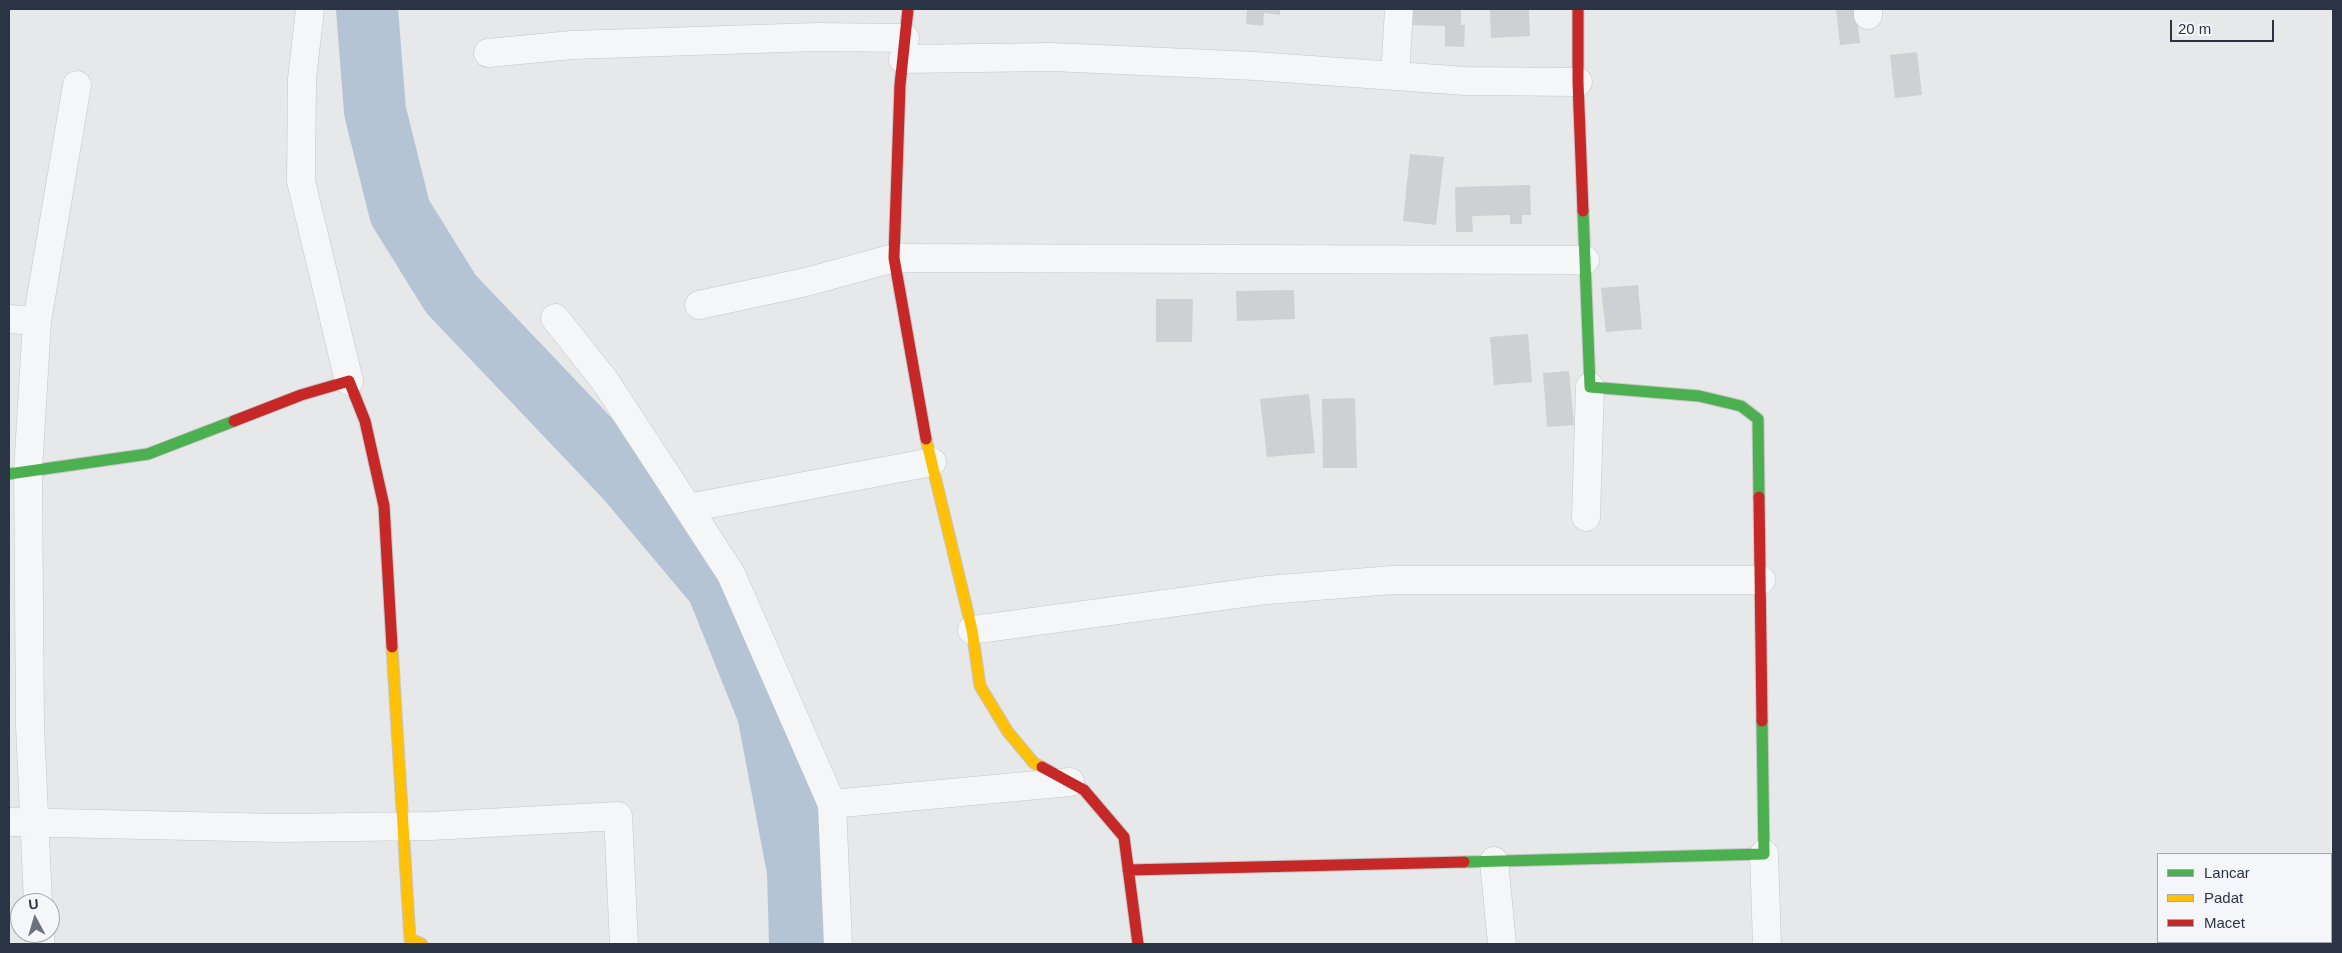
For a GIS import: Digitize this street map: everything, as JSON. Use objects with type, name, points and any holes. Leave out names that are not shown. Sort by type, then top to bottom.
[{"type":"street","points":[[310,9],[302,79],[301,181],[349,381],[365,421],[384,506],[410,938],[422,944]]},
{"type":"street","points":[[908,9],[894,201],[894,258],[932,462],[972,630],[980,686],[1008,732],[1034,763],[1084,790],[1124,837],[1138,944]]},
{"type":"street","points":[[1394,76],[1398,9]]},
{"type":"street","points":[[1578,9],[1578,82],[1590,387],[1586,516]]},
{"type":"street","points":[[488,54],[572,45],[816,37],[904,48],[1052,57],[1255,66],[1466,81],[1578,82]]},
{"type":"street","points":[[36,893],[21,823],[30,725],[18,473],[38,321],[77,85]]},
{"type":"street","points":[[699,305],[806,282],[894,258],[1585,260]]},
{"type":"street","points":[[555,318],[605,381],[731,574],[832,804],[838,944]]},
{"type":"street","points":[[9,319],[38,321]]},
{"type":"street","points":[[18,473],[148,454],[300,395],[349,381]]},
{"type":"street","points":[[1590,387],[1700,396],[1741,406],[1758,419],[1767,944]]},
{"type":"street","points":[[688,508],[932,462]]},
{"type":"street","points":[[972,630],[1267,590],[1393,580],[1761,580]]},
{"type":"street","points":[[832,804],[1070,782]]},
{"type":"street","points":[[21,823],[280,828],[402,826],[618,816],[624,944]]},
{"type":"street","points":[[1128,870],[1764,854]]},
{"type":"street","points":[[1494,861],[1502,944]]},
{"type":"building","points":[[1247,9],[1280,9],[1280,15],[1264,13],[1263,26],[1246,24]]},
{"type":"building","points":[[1410,9],[1461,9],[1461,25],[1465,25],[1464,47],[1445,46],[1445,26],[1410,25]]},
{"type":"building","points":[[1490,9],[1529,9],[1530,36],[1491,38]]},
{"type":"building","points":[[1836,9],[1856,9],[1860,43],[1840,45]]},
{"type":"building","points":[[1917,52],[1922,95],[1895,98],[1890,55]]},
{"type":"building","points":[[1410,154],[1444,157],[1436,225],[1403,221]]},
{"type":"building","points":[[1530,185],[1531,215],[1522,215],[1522,224],[1510,224],[1510,215],[1472,216],[1473,232],[1456,232],[1455,187]]},
{"type":"building","points":[[1638,285],[1642,329],[1606,332],[1601,288]]},
{"type":"building","points":[[1294,290],[1295,319],[1237,321],[1236,291]]},
{"type":"building","points":[[1156,299],[1193,299],[1192,342],[1156,342]]},
{"type":"building","points":[[1528,334],[1532,382],[1494,385],[1490,337]]},
{"type":"building","points":[[1569,371],[1574,425],[1547,427],[1543,373]]},
{"type":"building","points":[[1309,394],[1315,453],[1267,457],[1260,399]]},
{"type":"building","points":[[1355,398],[1357,468],[1323,468],[1322,399]]},
{"type":"waterway","points":[[367,9],[375,111],[400,212],[451,294],[628,480],[717,586],[768,713],[798,871],[800,944]]},
{"type":"traffic: fast","points":[[1583,211],[1590,387],[1699,396],[1741,406],[1758,419],[1759,497]]},
{"type":"traffic: fast","points":[[9,474],[148,454],[234,421]]},
{"type":"traffic: fast","points":[[1464,862],[1764,854],[1762,721]]},
{"type":"traffic: slow","points":[[926,439],[972,630],[980,686],[1008,732],[1034,763],[1042,767]]},
{"type":"traffic: slow","points":[[392,647],[410,939],[422,944]]},
{"type":"traffic: jam","points":[[908,9],[900,85],[894,258],[926,439]]},
{"type":"traffic: jam","points":[[1578,9],[1578,82],[1583,211]]},
{"type":"traffic: jam","points":[[234,421],[301,395],[349,381],[365,421],[384,506],[392,647]]},
{"type":"traffic: jam","points":[[1759,497],[1762,721]]},
{"type":"traffic: jam","points":[[1042,767],[1084,790],[1124,837],[1138,944]]},
{"type":"traffic: jam","points":[[1128,870],[1464,862]]}]
